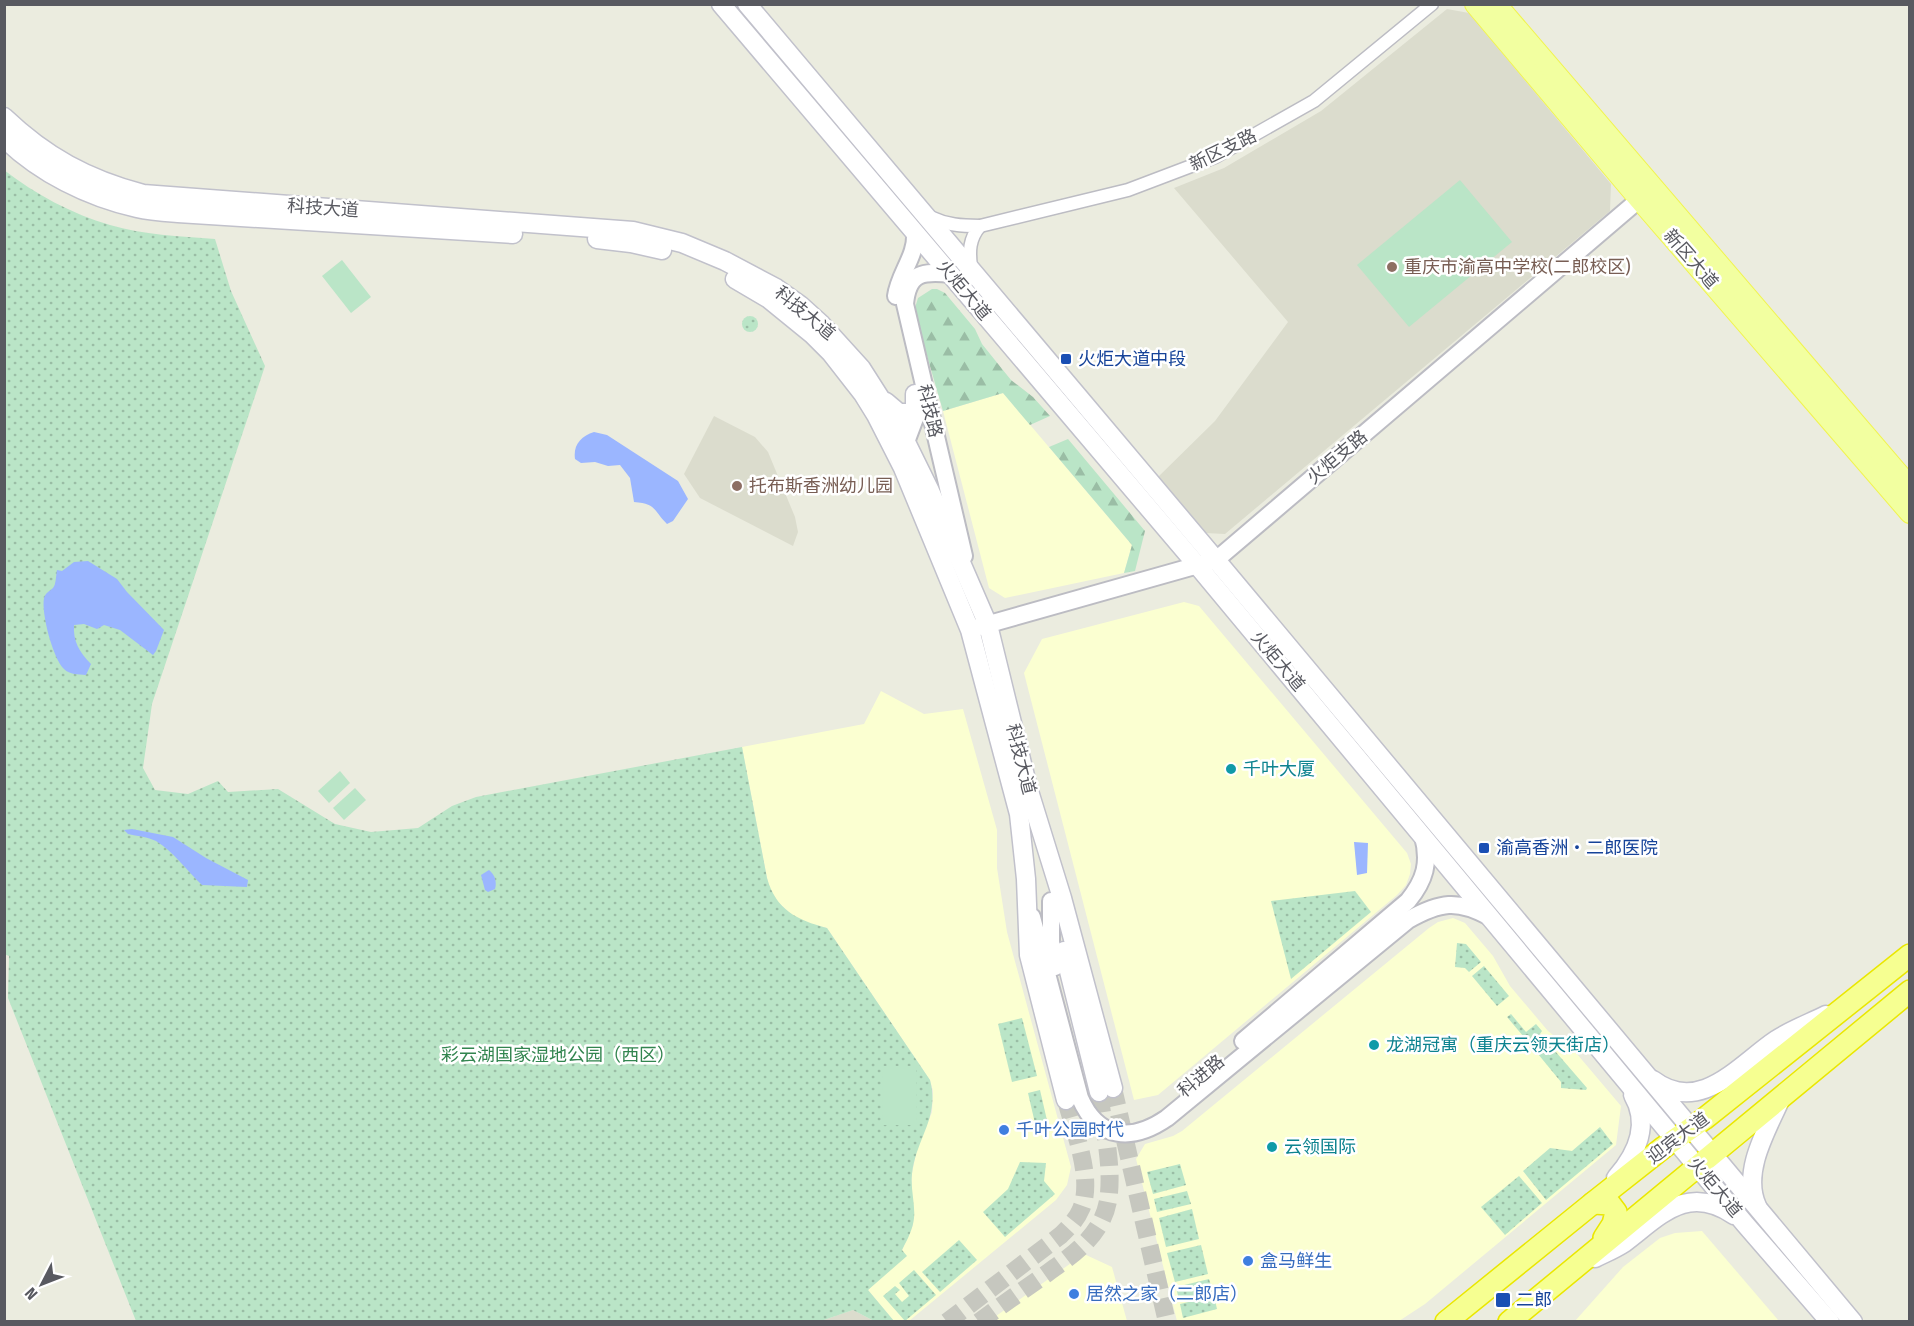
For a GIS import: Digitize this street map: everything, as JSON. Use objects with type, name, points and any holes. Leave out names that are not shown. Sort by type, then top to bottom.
[{"type":"highway","name":"迎宾大道","points":[[1446,1322],[1593,1203],[1910,955]]},
{"type":"highway","name":"迎宾大道","points":[[1509,1322],[1910,991]]},
{"type":"highway","points":[[1782,1095],[1772,1089],[1770,1083],[1773,1078],[1805,1049],[1844,1007]]},
{"type":"highway","points":[[1593,1203],[1610,1204],[1616,1212],[1613,1224],[1597,1249]]},
{"type":"main road","name":"火炬大道","points":[[721,4],[1197,565],[1618,1070],[1683,1134]]},
{"type":"main road","name":"火炬大道","points":[[747,4],[1216,560],[1637,1066],[1683,1134],[1705,1161],[1745,1224],[1830,1322]]},
{"type":"main road","name":"新区大道","points":[[1475,4],[1910,487]]},
{"type":"main road","name":"新区大道","points":[[1497,4],[1646,194],[1910,513]]},
{"type":"main road","name":"科技大道","points":[[4,117],[48,154],[78,171],[111,185],[143,194],[606,227],[633,231],[682,243],[725,261],[751,273],[800,305],[842,345],[881,397],[906,441],[970,583],[1021,829],[1032,966],[1066,1100]]},
{"type":"main road","name":"科技大道","points":[[4,138],[39,166],[70,185],[107,201],[139,209],[606,240],[654,248],[700,263],[745,284],[769,299],[831,353],[863,394],[903,468],[979,627],[1062,898],[1106,1090],[1051,901]]},
{"type":"main road","points":[[881,397],[892,409],[905,414],[913,411],[915,394]]},
{"type":"main road","points":[[1028,788],[1051,901]]},
{"type":"main road","points":[[1637,1066],[1656,1082],[1670,1089],[1689,1091],[1709,1088],[1726,1079],[1776,1040],[1844,1007]]},
{"type":"main road","points":[[1593,1203],[1628,1165],[1641,1134],[1641,1114],[1637,1102],[1618,1070]]},
{"type":"main road","points":[[1761,1213],[1753,1193],[1754,1168],[1757,1155],[1782,1095]]},
{"type":"main road","name":"火炬大道","points":[[1705,1161],[1761,1213],[1853,1322]]},
{"type":"main road","points":[[1575,1269],[1622,1244],[1658,1215],[1678,1205],[1697,1202],[1714,1204],[1745,1224]]},
{"type":"street","name":"新区支路","points":[[925,215],[943,223],[980,226],[1128,190],[1215,157],[1314,100],[1432,4]]},
{"type":"street","name":"火炬支路","points":[[979,627],[1216,560],[1646,194]]},
{"type":"street","points":[[971,272],[970,243],[973,234],[980,226]]},
{"type":"street","name":"科技路","points":[[903,468],[906,441],[917,413],[915,394],[895,313],[895,301],[900,279],[915,249],[915,232]]},
{"type":"street","name":"科技路","points":[[951,274],[924,273],[916,277],[906,292],[905,304],[970,583]]},
{"type":"street","name":"科进路","points":[[1051,901],[1051,942],[1054,965],[1087,1096],[1101,1115],[1114,1123],[1142,1121],[1160,1111],[1408,901],[1418,888],[1426,864],[1423,836]]},
{"type":"street","points":[[1027,899],[1080,1098],[1088,1114],[1095,1121],[1112,1132],[1123,1134],[1142,1131],[1167,1118],[1426,905],[1431,897],[1429,892],[1423,891],[1408,901]]},
{"type":"street","points":[[1408,920],[1433,908],[1454,904],[1474,909],[1492,919]]},
{"type":"shaded area","name":"重庆市渝高中学校(二郎校区)","points":[[1447,9],[1469,13],[1611,184],[1610,211],[1225,534],[1205,533],[1157,478],[1215,421],[1288,322],[1174,188],[1224,168],[1321,111]]},
{"type":"shaded area","points":[[1003,393],[1132,545],[1124,573],[1005,598],[989,588],[943,411]]},
{"type":"shaded area","name":"托布斯香洲幼儿园","points":[[714,416],[755,437],[768,452],[795,517],[798,532],[793,546],[700,498],[684,474]]},
{"type":"shaded area","points":[[1184,602],[1199,606],[1407,853],[1411,864],[1410,874],[1406,885],[1397,895],[1158,1095],[1134,1100],[1024,673],[1042,639]]},
{"type":"shaded area","points":[[881,691],[924,714],[963,709],[997,830],[997,868],[1007,932],[1071,1167],[1067,1185],[1056,1200],[909,1321],[894,1321],[868,1290],[902,1250],[913,1225],[912,1173],[917,1149],[932,1112],[933,1091],[930,1080],[827,928],[794,917],[777,901],[770,889],[742,747],[864,724]]},
{"type":"shaded area","points":[[1453,918],[1465,923],[1493,956],[1510,986],[1548,1031],[1577,1054],[1621,1106],[1616,1145],[1425,1304],[1399,1321],[1177,1321],[1136,1159],[1145,1144],[1182,1131],[1429,928],[1438,922]]},
{"type":"shaded area","points":[[1702,1231],[1779,1321],[1575,1321],[1623,1267],[1660,1238],[1675,1233]]},
{"type":"shaded area","name":"居然之家（二郎店）","points":[[1084,1254],[1112,1267],[1127,1321],[989,1321]]},
{"type":"shaded area","points":[[853,1310],[874,1321],[818,1322]]},
{"type":"green space","name":"彩云湖国家湿地公园（西区）","points":[[4,170],[54,202],[96,220],[148,233],[215,239],[231,291],[265,366],[152,704],[143,768],[155,790],[188,794],[218,781],[228,792],[278,789],[335,824],[371,832],[418,828],[452,806],[476,797],[742,747],[767,878],[776,898],[782,906],[797,917],[827,928],[930,1080],[932,1106],[930,1117],[914,1161],[912,1174],[914,1218],[902,1250],[907,1256],[868,1290],[894,1321],[874,1321],[853,1310],[818,1322],[136,1321],[8,998],[9,956],[4,954]]},
{"type":"green space","points":[[1460,180],[1512,242],[1409,327],[1357,265]]},
{"type":"green space","points":[[342,260],[371,297],[351,313],[322,276]]},
{"type":"green space","points":[[932,289],[945,293],[975,329],[982,344],[1011,380],[1033,397],[1050,416],[1030,425],[1003,393],[943,411],[914,311],[918,298]]},
{"type":"green space","points":[[750,316],[756,318],[758,324],[756,330],[750,332],[744,330],[742,324],[744,318]]},
{"type":"green space","points":[[1068,439],[1145,531],[1135,571],[1124,573],[1132,545],[1049,447]]},
{"type":"green space","points":[[340,771],[350,783],[329,803],[318,791]]},
{"type":"green space","points":[[355,788],[366,800],[344,820],[333,808]]},
{"type":"green space","points":[[1355,891],[1371,912],[1291,979],[1271,901]]},
{"type":"green space","points":[[1457,943],[1466,944],[1481,962],[1469,972],[1465,968],[1455,967]]},
{"type":"green space","points":[[1484,966],[1509,996],[1497,1006],[1472,976]]},
{"type":"green space","points":[[1511,1014],[1526,1032],[1536,1024],[1546,1041],[1535,1050],[1507,1017]]},
{"type":"green space","points":[[1022,1018],[1037,1076],[1012,1082],[998,1024]]},
{"type":"green space","points":[[1549,1044],[1587,1088],[1586,1090],[1561,1088],[1561,1082],[1538,1054]]},
{"type":"green space","points":[[882,1066],[916,1066],[917,1125],[883,1125]]},
{"type":"green space","points":[[1040,1090],[1049,1129],[1037,1132],[1028,1093]]},
{"type":"green space","points":[[1600,1127],[1613,1144],[1546,1200],[1523,1171],[1550,1148],[1572,1151]]},
{"type":"green space","points":[[1020,1162],[1046,1163],[1044,1181],[1055,1194],[1005,1237],[983,1212],[1008,1189]]},
{"type":"green space","points":[[1180,1164],[1186,1185],[1153,1194],[1147,1172]]},
{"type":"green space","points":[[1519,1176],[1542,1203],[1505,1235],[1481,1207]]},
{"type":"green space","points":[[1187,1191],[1191,1204],[1157,1212],[1154,1199]]},
{"type":"green space","points":[[1192,1209],[1199,1239],[1166,1247],[1159,1218]]},
{"type":"green space","points":[[959,1240],[977,1260],[940,1292],[922,1272]]},
{"type":"green space","points":[[1201,1245],[1208,1274],[1175,1282],[1167,1253]]},
{"type":"green space","points":[[914,1270],[936,1295],[905,1321],[883,1296],[895,1286],[900,1290],[895,1294],[902,1302],[909,1296],[899,1283]]},
{"type":"green space","points":[[1209,1279],[1213,1292],[1179,1300],[1176,1287]]},
{"type":"green space","points":[[1214,1296],[1217,1309],[1183,1318],[1180,1304]]},
{"type":"water","points":[[594,432],[607,435],[678,481],[688,499],[673,521],[667,524],[651,506],[634,502],[630,478],[620,465],[581,463],[575,459],[575,449],[579,442]]},
{"type":"water","points":[[88,561],[117,579],[164,630],[153,655],[120,630],[104,625],[97,629],[84,624],[74,625],[74,631],[78,646],[91,664],[86,675],[69,672],[60,664],[49,635],[44,614],[44,598],[54,587],[57,570],[62,571],[74,562]]},
{"type":"water","points":[[132,829],[173,837],[206,858],[248,880],[247,887],[202,885],[163,845],[150,838],[128,834],[124,830]]},
{"type":"water","points":[[1354,842],[1368,843],[1367,873],[1357,875]]},
{"type":"water","points":[[489,870],[496,884],[495,889],[488,892],[485,890],[481,875]]},
{"type":"tunnel","points":[[1113,1088],[1167,1322]]},
{"type":"tunnel","points":[[979,1322],[1074,1253],[1094,1233],[1101,1221],[1106,1208],[1110,1181],[1099,1092]]},
{"type":"tunnel","points":[[947,1322],[1061,1235],[1079,1213],[1084,1197],[1084,1170],[1066,1100]]},
{"type":"place","name":"重庆市渝高中学校(二郎校区)","points":[[1392,267]]},
{"type":"place","name":"火炬大道中段","points":[[1066,359]]},
{"type":"place","name":"托布斯香洲幼儿园","points":[[737,486]]},
{"type":"place","name":"千叶大厦","points":[[1231,769]]},
{"type":"place","name":"渝高香洲‧二郎医院","points":[[1484,848]]},
{"type":"place","name":"龙湖冠寓（重庆云领天街店）","points":[[1374,1045]]},
{"type":"place","name":"千叶公园时代","points":[[1004,1130]]},
{"type":"place","name":"云领国际","points":[[1272,1147]]},
{"type":"place","name":"盒马鲜生","points":[[1248,1261]]},
{"type":"place","name":"居然之家（二郎店）","points":[[1074,1294]]},
{"type":"place","name":"二郎","points":[[1503,1300]]}]
